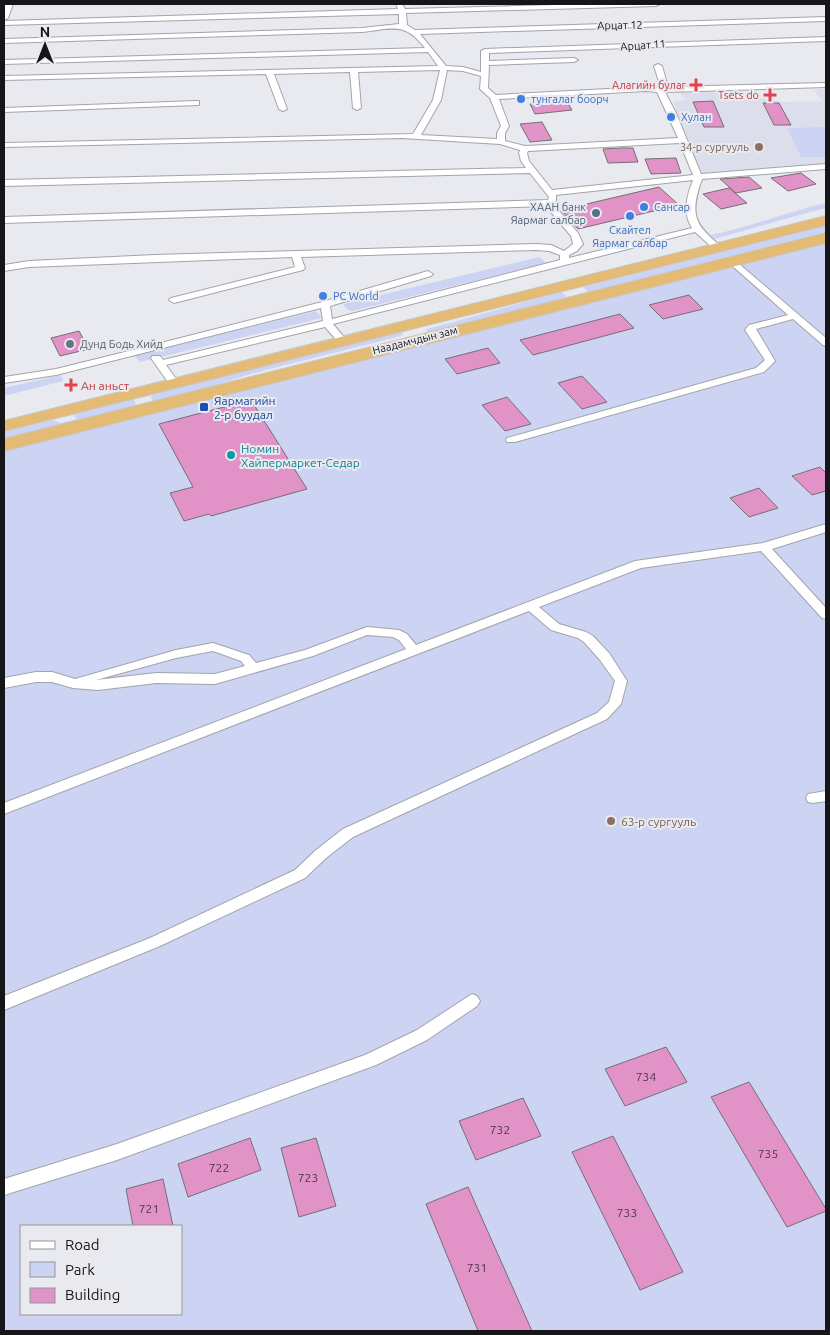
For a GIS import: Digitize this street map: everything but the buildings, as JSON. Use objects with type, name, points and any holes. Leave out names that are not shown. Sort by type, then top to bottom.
[{"type":"highway","name":"Наадамчдын зам","points":[[4,445],[154,407],[718,248],[826,221]]},
{"type":"highway","name":"Наадамчдын зам","points":[[4,426],[343,342],[417,332],[826,238]]},
{"type":"highway","points":[[144,391],[142,400],[154,407]]},
{"type":"highway","points":[[56,413],[68,418],[67,429]]},
{"type":"street","points":[[15,4],[9,4],[4,22],[400,7],[656,4]]},
{"type":"street","points":[[400,7],[402,26]]},
{"type":"street","name":"Арцат 12","points":[[414,32],[826,20]]},
{"type":"street","points":[[4,41],[362,30],[402,26],[414,32],[429,50],[436,55],[444,68],[437,100],[416,137]]},
{"type":"street","name":"Арцат 11","points":[[485,63],[485,51],[826,39]]},
{"type":"street","points":[[4,62],[429,50]]},
{"type":"street","points":[[501,142],[501,132],[505,126],[494,98],[484,89],[485,63],[574,60]]},
{"type":"street","points":[[658,66],[662,89],[698,177],[691,195],[689,214],[697,230],[718,248]]},
{"type":"street","points":[[4,78],[444,68],[463,69],[484,75]]},
{"type":"street","points":[[354,69],[357,108]]},
{"type":"street","points":[[269,71],[283,109]]},
{"type":"street","points":[[494,98],[646,89],[826,85]]},
{"type":"street","points":[[4,110],[196,103]]},
{"type":"street","points":[[4,146],[416,137],[501,142],[525,149],[683,140]]},
{"type":"street","points":[[4,220],[548,203],[552,201],[553,197],[525,161],[523,153],[525,149]]},
{"type":"street","points":[[550,193],[698,177],[826,167]]},
{"type":"street","points":[[4,183],[532,170]]},
{"type":"street","points":[[548,203],[575,235],[578,244],[564,258]]},
{"type":"street","points":[[160,364],[328,324],[564,258],[697,230]]},
{"type":"street","points":[[4,268],[29,264],[295,253],[536,247],[551,248],[564,258]]},
{"type":"street","points":[[174,300],[300,268],[295,253]]},
{"type":"street","points":[[732,261],[826,343]]},
{"type":"street","points":[[4,380],[56,372],[147,350],[325,304],[428,274]]},
{"type":"street","points":[[325,304],[328,324],[343,342]]},
{"type":"street","points":[[511,440],[760,370],[770,362],[750,330],[752,327],[795,316]]},
{"type":"street","points":[[147,350],[155,356],[174,383]]},
{"type":"street","points":[[4,809],[639,564],[764,547],[826,528]]},
{"type":"street","points":[[764,547],[826,616]]},
{"type":"street","points":[[4,1003],[102,965],[225,911],[300,874],[321,854],[348,834],[602,716],[615,704],[621,681],[612,666],[585,636],[564,631],[552,625],[541,617],[532,606]]},
{"type":"street","points":[[4,683],[36,676],[52,677],[73,683],[98,685],[156,678],[215,679],[309,653],[352,635],[367,631],[395,633],[403,637],[414,651]]},
{"type":"street","points":[[73,683],[176,654],[213,647],[245,658],[254,669]]},
{"type":"street","points":[[4,1187],[117,1152],[370,1060],[422,1035],[472,1002]]},
{"type":"shaded area","name":"34-р сургууль","points":[[826,89],[826,165],[702,174],[673,101],[686,100],[679,92],[728,90],[733,98],[760,98],[782,102],[822,101],[814,90]]},
{"type":"green space","points":[[826,127],[826,157],[801,157],[787,128]]},
{"type":"green space","points":[[826,203],[826,208],[715,239],[711,235],[740,228]]},
{"type":"green space","points":[[826,225],[826,232],[588,292],[583,287]]},
{"type":"green space","points":[[826,239],[826,1331],[4,1331],[4,432],[53,420],[61,423],[77,419],[73,415],[134,399],[136,405],[152,401],[151,396],[154,394],[400,332],[403,333],[401,336],[254,373],[216,385]]},
{"type":"green space","points":[[539,257],[546,263],[352,311],[348,310],[343,304]]},
{"type":"green space","points":[[562,292],[567,297],[430,333],[426,331],[427,329]]},
{"type":"green space","points":[[316,311],[322,318],[140,362],[134,355]]},
{"type":"green space","points":[[61,375],[63,381],[4,396],[4,388]]},
{"type":"place","name":"Алагийн булаг","points":[[696,85]]},
{"type":"place","name":"Tsets do","points":[[770,95]]},
{"type":"place","name":"тунгалаг боорч","points":[[521,99]]},
{"type":"place","name":"Хулан","points":[[671,117]]},
{"type":"place","name":"34-р сургууль","points":[[759,147]]},
{"type":"place","name":"Сансар","points":[[644,207]]},
{"type":"place","name":"ХААН банк Яармаг салбар","points":[[596,213]]},
{"type":"place","name":"Скайтел Яармаг салбар","points":[[630,216]]},
{"type":"place","name":"PC World","points":[[323,296]]},
{"type":"place","name":"Дунд Бодь Хийд","points":[[70,344]]},
{"type":"place","name":"Ан аньст","points":[[71,385]]},
{"type":"place","name":"Яармагийн 2-р буудал","points":[[204,407]]},
{"type":"place","name":"Номин Хайпермаркет-Седар","points":[[231,455]]},
{"type":"place","name":"63-р сургууль","points":[[611,821]]}]
